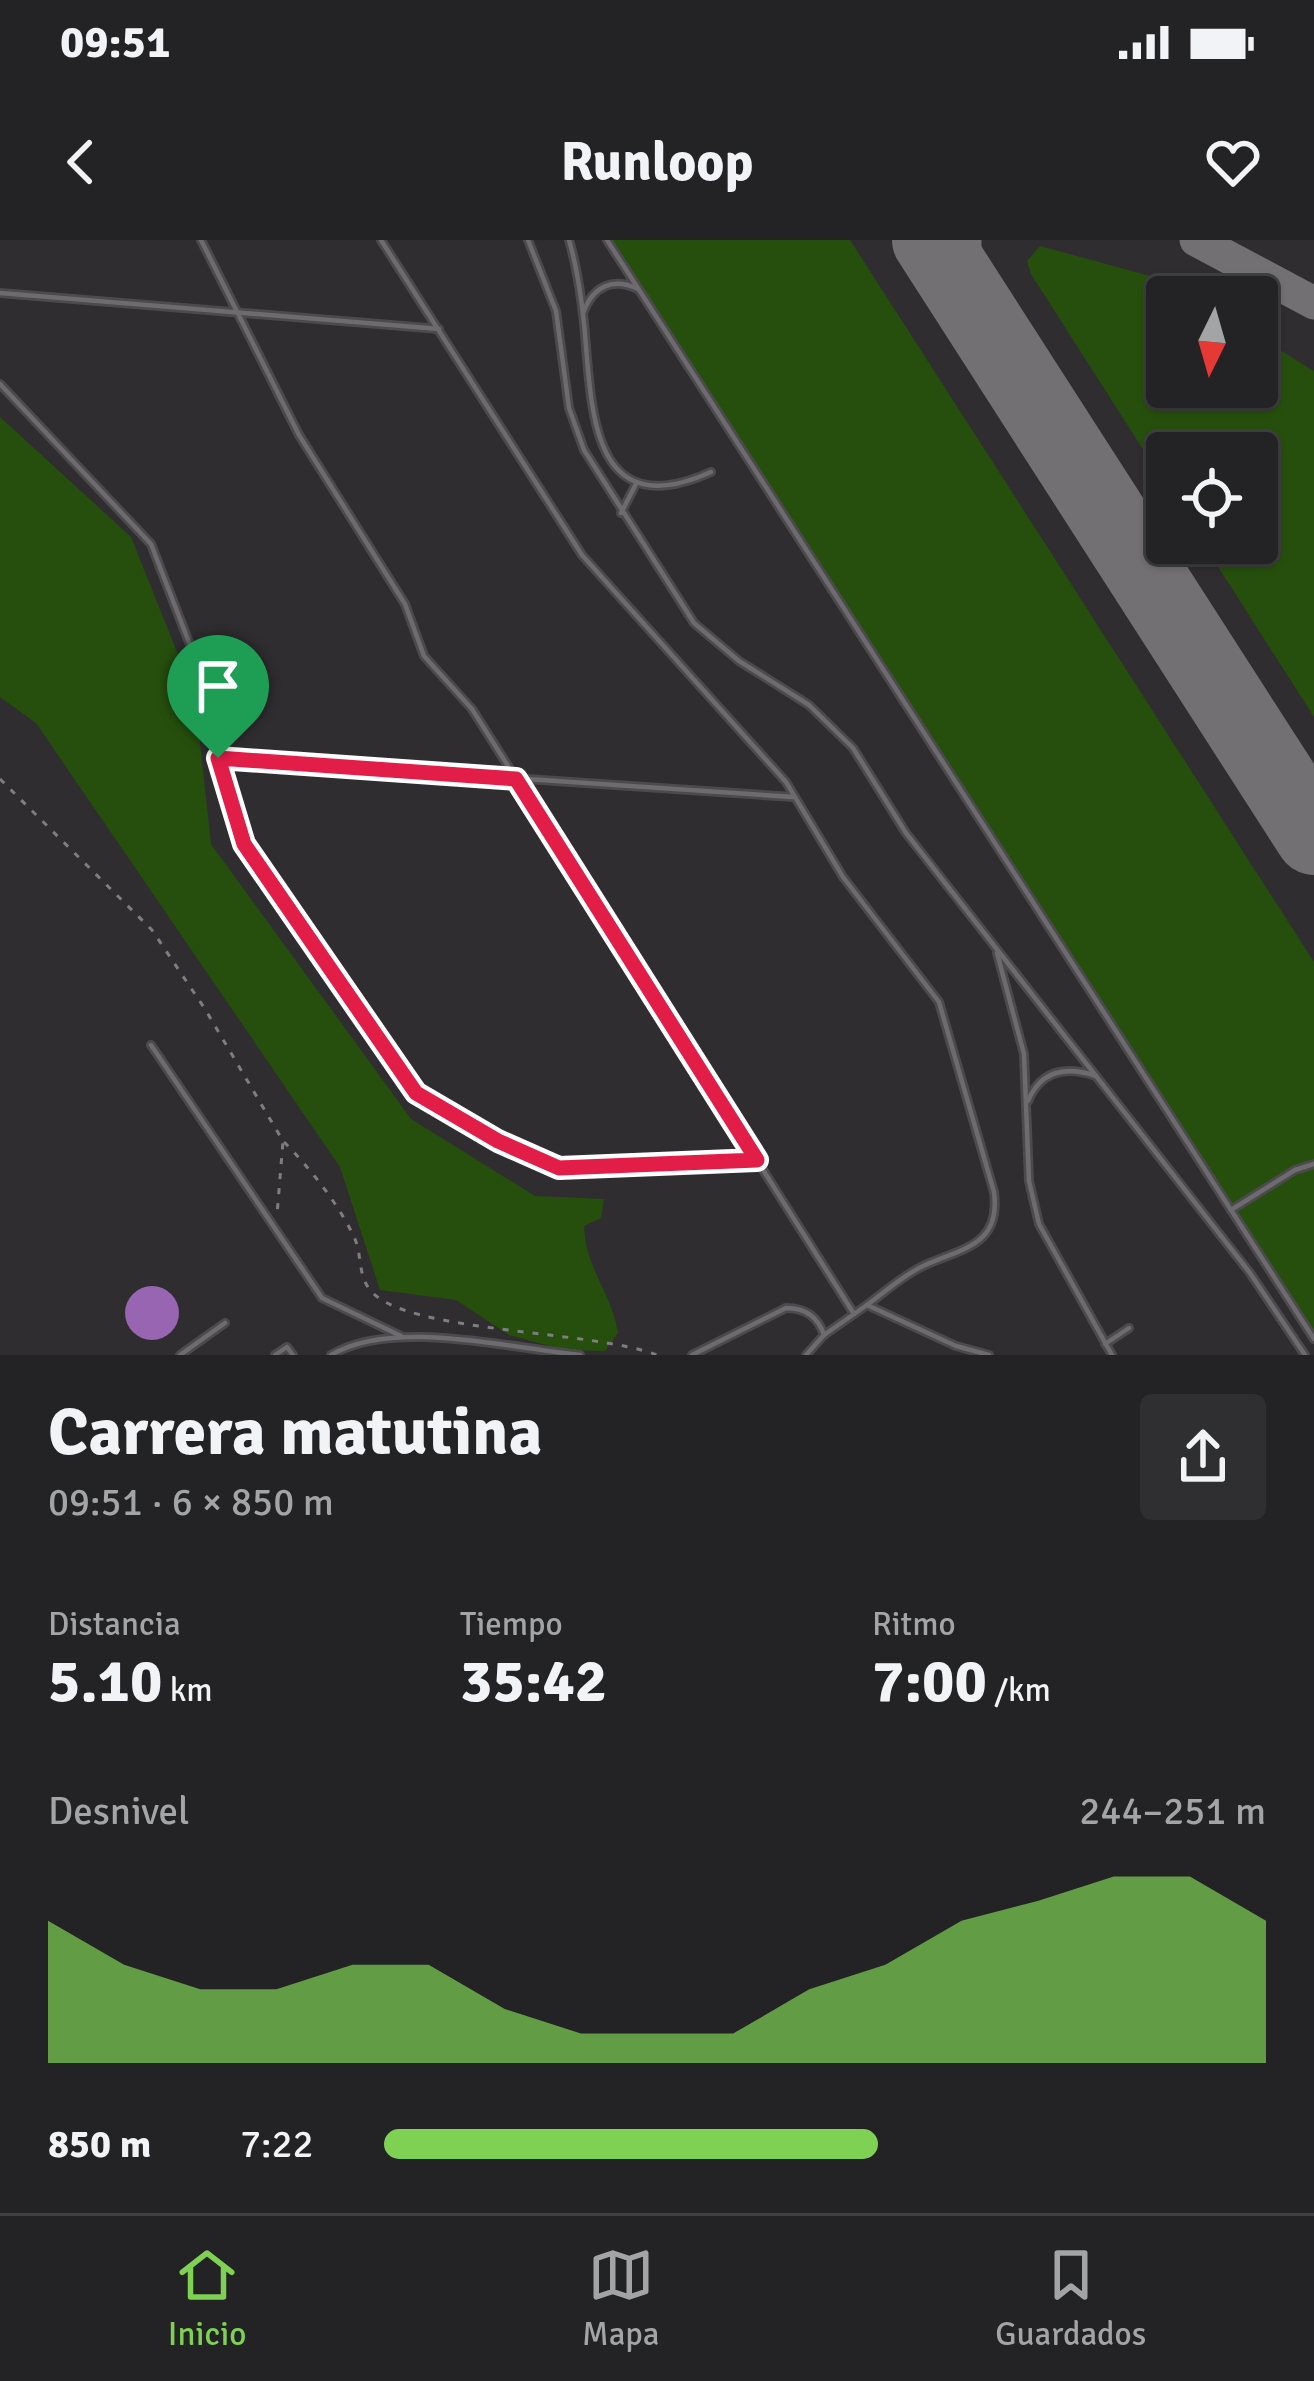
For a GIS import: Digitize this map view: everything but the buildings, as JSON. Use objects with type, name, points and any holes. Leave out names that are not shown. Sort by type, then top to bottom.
[{"type":"lane","points":[[201,240],[299,435],[405,604],[424,656],[460,691],[854,1314]]},
{"type":"lane","points":[[381,240],[582,555],[797,797],[843,877],[939,1002],[995,1204],[984,1240],[906,1275],[824,1335],[806,1355]]},
{"type":"lane","points":[[528,240],[556,311],[568,408],[584,450],[694,623],[739,662],[809,705],[853,748],[906,833],[1250,1273],[1305,1355]]},
{"type":"lane","points":[[569,240],[583,314],[596,433],[604,454],[637,482],[671,487],[711,472]]},
{"type":"lane","points":[[607,240],[1314,1339]]},
{"type":"lane","points":[[583,314],[588,299],[607,284],[623,282],[638,289]]},
{"type":"lane","points":[[0,293],[439,329]]},
{"type":"lane","points":[[0,384],[142,528],[209,694],[218,758],[244,844],[416,1093],[498,1141],[559,1168],[757,1160]]},
{"type":"lane","points":[[621,513],[637,482]]},
{"type":"lane","points":[[218,758],[797,797]]},
{"type":"lane","points":[[995,948],[1018,1021],[1028,1181],[1039,1224],[1111,1353],[1099,1355]]},
{"type":"lane","points":[[152,1046],[322,1298],[401,1336]]},
{"type":"lane","points":[[1025,1107],[1034,1088],[1052,1072],[1080,1070],[1096,1076]]},
{"type":"lane","points":[[1231,1210],[1294,1170],[1314,1164]]},
{"type":"lane","points":[[867,1306],[988,1355]]},
{"type":"lane","points":[[692,1355],[786,1308],[813,1316],[824,1335]]},
{"type":"lane","points":[[185,1354],[225,1323]]},
{"type":"lane","points":[[1105,1344],[1130,1328]]},
{"type":"lane","points":[[331,1355],[370,1337],[401,1336],[580,1355]]},
{"type":"lane","points":[[275,1355],[287,1347],[293,1355]]},
{"type":"path","points":[[0,779],[152,931],[283,1141],[345,1221],[368,1288],[382,1303],[427,1317],[610,1340],[657,1355]]},
{"type":"path","points":[[272,1227],[283,1189],[283,1141]]},
{"type":"green space","points":[[607,240],[850,240],[1314,962],[1314,1339]]},
{"type":"green space","points":[[1040,246],[1150,276],[1146,276],[1146,408],[1278,408],[1278,349],[1314,371],[1314,717],[1216,564],[1278,564],[1278,432],[1146,432],[1146,454],[1027,261]]},
{"type":"green space","points":[[0,417],[131,537],[195,697],[211,844],[411,1119],[535,1196],[604,1199],[601,1218],[584,1226],[589,1256],[618,1333],[605,1351],[564,1350],[509,1335],[456,1300],[380,1290],[340,1167],[36,723],[0,697]]},
{"type":"shaded area","points":[[152,1286],[171,1294],[179,1313],[171,1332],[152,1340],[133,1332],[125,1313],[133,1294]]},
{"type":"taxiway","points":[[965,240],[965,294]]},
{"type":"taxiway","points":[[1196,240],[1314,303]]},
{"type":"taxiway","points":[[1265,760],[1314,813]]},
{"type":"runway","points":[[931,240],[1314,836]]},
{"type":"route","points":[[218,758],[516,779],[757,1160],[729,1165],[559,1168],[537,1162],[416,1093],[396,1071],[244,844],[218,758]]}]
